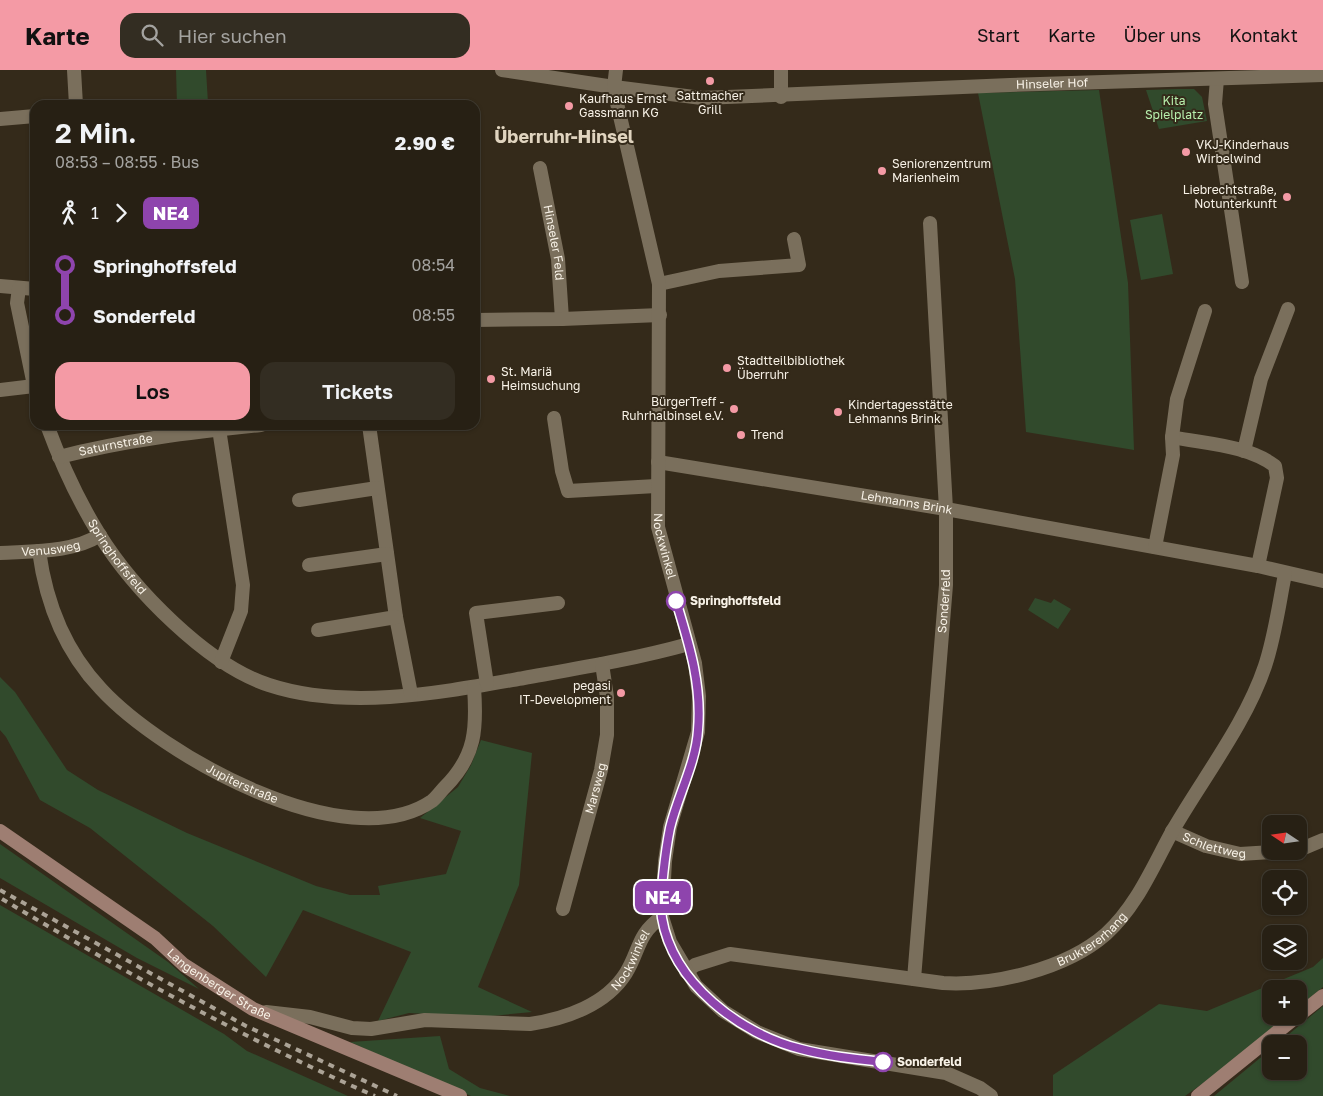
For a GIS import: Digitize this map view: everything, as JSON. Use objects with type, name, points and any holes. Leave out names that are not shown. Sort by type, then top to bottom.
[{"type":"main road","name":"Langenberger Straße","points":[[0,831],[155,938],[184,965],[253,1009],[460,1096]]},
{"type":"main road","points":[[1307,1008],[1323,996]]},
{"type":"main road","points":[[1198,1096],[1286,1025]]},
{"type":"street","points":[[74,70],[76,100]]},
{"type":"street","name":"Hinseler Hof","points":[[502,70],[702,98],[1010,85],[1121,76],[1218,79],[1278,73],[1323,75]]},
{"type":"street","name":"Nockwinkel","points":[[253,1009],[310,1017],[352,1028],[371,1029],[446,1019],[530,1024],[561,1018],[577,1012],[602,997],[620,981],[626,973],[641,938],[649,926],[662,917],[665,860],[670,827],[698,732],[698,682],[658,527],[656,486],[658,462],[659,284],[614,87],[616,70]]},
{"type":"street","points":[[781,70],[781,96]]},
{"type":"street","points":[[1218,79],[1216,104],[1242,282]]},
{"type":"street","points":[[0,119],[30,116]]},
{"type":"street","name":"Hinseler Feld","points":[[540,168],[558,259],[562,319]]},
{"type":"street","name":"Sonderfeld","points":[[914,979],[946,585],[946,509],[930,223]]},
{"type":"street","points":[[659,284],[719,270],[799,264],[794,239]]},
{"type":"street","points":[[0,286],[30,289]]},
{"type":"street","points":[[19,288],[17,303],[30,368]]},
{"type":"street","points":[[1244,451],[1261,379],[1288,310]]},
{"type":"street","points":[[1155,547],[1173,456],[1172,438],[1178,399],[1205,311]]},
{"type":"street","points":[[480,320],[660,315]]},
{"type":"street","points":[[0,390],[30,388]]},
{"type":"street","points":[[554,418],[562,471],[568,490],[656,486]]},
{"type":"street","name":"Springhoffsfeld","points":[[50,430],[59,458],[100,535],[140,588],[184,631],[222,662],[244,675],[270,685],[302,693],[331,697],[411,694],[480,686],[602,664],[689,644]]},
{"type":"street","name":"Saturnstraße","points":[[59,458],[91,449],[190,430]]},
{"type":"street","points":[[219,430],[243,591],[239,617],[222,662]]},
{"type":"street","points":[[370,430],[396,617],[411,694]]},
{"type":"street","points":[[1172,438],[1244,451],[1275,466],[1277,478],[1258,566]]},
{"type":"street","name":"Lehmanns Brink","points":[[658,462],[946,509],[1258,566],[1285,574],[1323,581]]},
{"type":"street","points":[[298,500],[377,488]]},
{"type":"street","name":"Venusweg","points":[[0,553],[87,543],[100,535]]},
{"type":"street","name":"Jupiterstraße","points":[[39,550],[43,582],[55,621],[72,650],[100,689],[132,717],[168,744],[202,765],[266,796],[321,813],[368,818],[403,814],[432,801],[458,774],[472,749],[480,686]]},
{"type":"street","points":[[309,565],[387,554]]},
{"type":"street","name":"Bruktererhang","points":[[686,972],[695,966],[730,954],[914,979],[968,984],[1009,979],[1056,963],[1106,934],[1143,887],[1172,831],[1254,693],[1265,665],[1285,574]]},
{"type":"street","points":[[480,686],[476,613],[558,603]]},
{"type":"street","points":[[318,630],[396,617]]},
{"type":"street","name":"Marsweg","points":[[563,909],[601,770],[607,734],[607,697],[602,664]]},
{"type":"street","name":"Schlettweg","points":[[1172,831],[1206,846],[1234,853],[1245,855],[1262,853]]},
{"type":"street","points":[[1308,846],[1323,840]]},
{"type":"street","points":[[662,917],[670,942],[696,986],[723,1011],[757,1032],[806,1050],[946,1073],[980,1088],[991,1096]]},
{"type":"green space","points":[[176,70],[206,70],[208,100],[177,100]]},
{"type":"green space","name":"Kita Spielplatz","points":[[1194,89],[1202,97],[1207,121],[1159,129],[1146,90]]},
{"type":"green space","points":[[1099,90],[1128,283],[1134,450],[1026,432],[1015,279],[978,93]]},
{"type":"green space","points":[[1162,214],[1173,274],[1141,280],[1130,220]]},
{"type":"green space","points":[[1035,598],[1051,603],[1054,599],[1071,609],[1058,629],[1028,610]]},
{"type":"green space","points":[[0,677],[15,692],[67,770],[98,790],[187,833],[316,886],[350,895],[380,895],[378,886],[446,874],[461,831],[420,818],[458,787],[471,765],[481,740],[532,753],[519,885],[478,987],[532,1012],[481,1017],[409,1013],[378,1021],[411,952],[303,910],[266,977],[213,926],[90,828],[40,800],[6,737],[0,730]]},
{"type":"green space","points":[[0,844],[168,962],[199,989],[137,958],[0,878]]},
{"type":"green space","points":[[0,905],[224,1034],[247,1051],[348,1096],[0,1096]]},
{"type":"green space","points":[[1323,958],[1323,987],[1307,1000],[1307,980],[1282,980],[1307,970]]},
{"type":"green space","points":[[1262,988],[1262,1025],[1277,1025],[1265,1035],[1262,1035],[1262,1038],[1237,1059],[1185,1096],[1053,1096],[1053,1075],[1159,1004],[1207,1011]]},
{"type":"green space","points":[[1323,1006],[1323,1096],[1214,1096],[1262,1056],[1262,1080],[1307,1080],[1307,1035],[1288,1035],[1300,1025],[1307,1025],[1307,1019]]},
{"type":"green space","points":[[440,1036],[449,1069],[480,1088],[510,1096],[471,1096],[350,1042]]},
{"type":"railway","points":[[0,890],[246,1026],[397,1096]]},
{"type":"railway","points":[[2,899],[186,1004],[279,1052],[375,1096]]},
{"type":"bus line","name":"NE4","points":[[676,601],[694,663],[699,696],[698,732],[690,766],[670,827],[665,860],[662,917],[670,942],[696,986],[723,1011],[757,1032],[799,1049],[883,1062]]},
{"type":"place","name":"Sattmacher Grill","points":[[710,81]]},
{"type":"place","name":"Kaufhaus Ernst Gassmann KG","points":[[569,106]]},
{"type":"place","name":"VKJ-Kinderhaus Wirbelwind","points":[[1186,152]]},
{"type":"place","name":"Seniorenzentrum Marienheim","points":[[882,171]]},
{"type":"place","name":"Liebrechtstraße, Notunterkunft","points":[[1287,197]]},
{"type":"place","name":"Stadtteilbibliothek Überruhr","points":[[727,368]]},
{"type":"place","name":"St. Mariä Heimsuchung","points":[[491,379]]},
{"type":"place","name":"BürgerTreff - Ruhrhalbinsel e.V.","points":[[734,409]]},
{"type":"place","name":"Kindertagesstätte Lehmanns Brink","points":[[838,412]]},
{"type":"place","name":"Trend","points":[[741,435]]},
{"type":"place","name":"Springhoffsfeld","points":[[676,601]]},
{"type":"place","name":"pegasi IT-Development","points":[[621,693]]},
{"type":"place","name":"Sonderfeld","points":[[883,1062]]},
{"type":"district","name":"Überruhr-Hinsel","points":[[564,137]]}]
